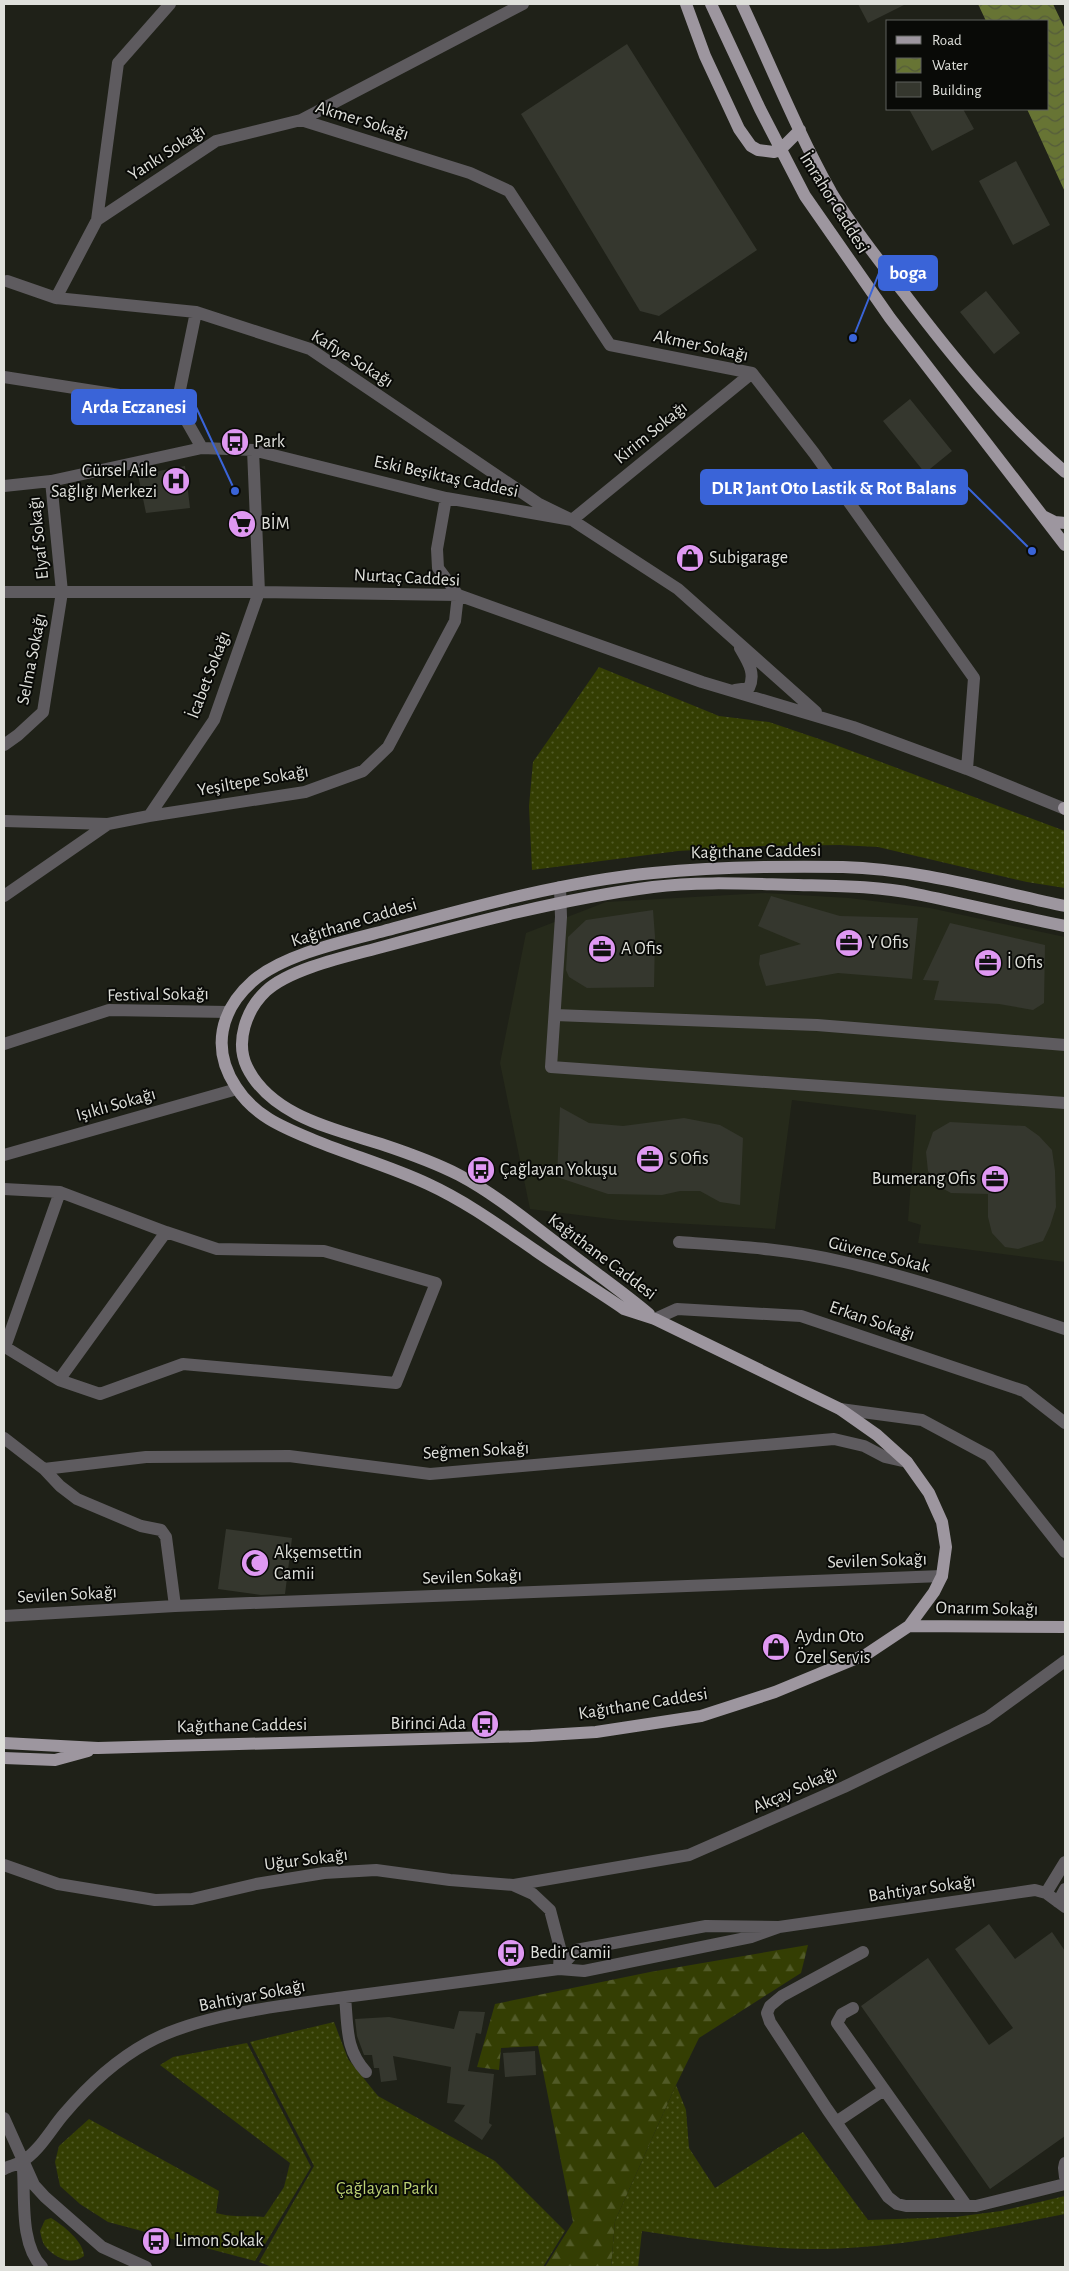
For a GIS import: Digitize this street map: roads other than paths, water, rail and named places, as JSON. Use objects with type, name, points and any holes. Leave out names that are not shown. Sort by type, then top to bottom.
[{"type":"main road","points":[[686,4],[705,56],[739,129],[752,146],[758,150],[774,152],[780,150],[800,130]]},
{"type":"main road","name":"İmrahor Caddesi","points":[[711,4],[780,150],[805,196],[890,318],[1039,514],[1065,545]]},
{"type":"main road","name":"İmrahor Caddesi","points":[[742,4],[800,130],[832,194],[864,241],[982,392],[1036,447],[1065,472]]},
{"type":"main road","points":[[1039,514],[1054,522],[1065,524]]},
{"type":"main road","name":"Kağıthane Caddesi","points":[[4,1743],[98,1748],[531,1736],[596,1732],[701,1716],[775,1692],[867,1654],[909,1626],[934,1592],[942,1576],[946,1547],[942,1522],[929,1493],[908,1462],[877,1435],[840,1408],[655,1319],[624,1309],[496,1223],[428,1184],[278,1125],[261,1115],[237,1089],[228,1072],[222,1052],[224,1017],[254,980],[283,963],[336,944],[480,905],[560,887],[652,873],[733,868],[843,867],[876,869],[917,875],[1065,906]]},
{"type":"main road","name":"Kağıthane Caddesi","points":[[655,1319],[526,1220],[461,1176],[420,1158],[295,1113],[276,1103],[255,1080],[246,1066],[242,1053],[241,1041],[249,1016],[266,992],[279,982],[332,961],[453,928],[561,902],[655,887],[711,884],[852,887],[914,894],[1065,926]]},
{"type":"main road","points":[[228,1012],[249,1016]]},
{"type":"main road","points":[[237,1089],[255,1080]]},
{"type":"main road","name":"Onarım Sokağı","points":[[909,1626],[1065,1628]]},
{"type":"main road","name":"Kağıthane Caddesi","points":[[4,1758],[54,1760],[98,1748]]},
{"type":"street","points":[[97,220],[118,63],[170,4]]},
{"type":"street","name":"Yankı Sokağı","points":[[56,298],[97,220],[216,141],[301,120],[523,4]]},
{"type":"street","name":"Akmer Sokağı","points":[[301,120],[470,173],[509,191],[610,345],[752,373],[814,453],[974,678],[967,769]]},
{"type":"street","points":[[5,278],[56,298]]},
{"type":"street","name":"Kafiye Sokağı","points":[[56,298],[196,312],[310,349],[540,504],[572,520]]},
{"type":"street","points":[[196,312],[177,404],[202,448]]},
{"type":"street","name":"Kirim Sokağı","points":[[572,520],[752,373]]},
{"type":"street","points":[[4,378],[177,404]]},
{"type":"street","name":"Eski Beşiktaş Caddesi","points":[[4,486],[51,481],[202,448],[253,450],[446,498],[572,520],[678,589],[820,715]]},
{"type":"street","points":[[253,450],[259,592]]},
{"type":"street","name":"Elyaf Sokağı","points":[[51,481],[62,592]]},
{"type":"street","points":[[446,498],[437,549],[438,568],[458,595]]},
{"type":"street","name":"Nurtaç Caddesi","points":[[4,592],[259,592],[458,595],[702,682],[820,715],[967,769],[1065,809]]},
{"type":"street","name":"Selma Sokağı","points":[[4,745],[43,712],[62,592]]},
{"type":"street","name":"İcabet Sokağı","points":[[149,816],[214,720],[259,592]]},
{"type":"street","name":"Yeşiltepe Sokağı","points":[[4,821],[108,824],[305,792],[363,771],[388,747],[455,621],[458,595]]},
{"type":"street","points":[[730,690],[749,688],[752,673],[734,638]]},
{"type":"street","points":[[4,896],[108,824]]},
{"type":"street","points":[[560,887],[561,902],[551,1067],[1065,1103]]},
{"type":"street","name":"Festival Sokağı","points":[[4,1044],[109,1010],[228,1012]]},
{"type":"street","points":[[555,1015],[817,1024],[1065,1045]]},
{"type":"street","name":"Işıklı Sokağı","points":[[4,1155],[237,1089]]},
{"type":"street","points":[[4,1189],[60,1192],[217,1249],[324,1251],[436,1283],[396,1383],[183,1364],[100,1394],[59,1380],[5,1347],[60,1192]]},
{"type":"street","points":[[59,1380],[166,1232]]},
{"type":"street","name":"Güvence Sokak","points":[[679,1242],[769,1248],[844,1261],[950,1291],[1065,1329]]},
{"type":"street","name":"Erkan Sokağı","points":[[655,1319],[677,1309],[801,1316],[1024,1391],[1065,1423]]},
{"type":"street","points":[[840,1408],[922,1420],[989,1456],[1065,1552]]},
{"type":"street","points":[[4,1438],[44,1469],[60,1486],[77,1499],[141,1526],[162,1530],[166,1537],[175,1606]]},
{"type":"street","name":"Seğmen Sokağı","points":[[44,1469],[146,1457],[289,1456],[430,1474],[834,1439],[864,1446],[884,1457],[908,1462]]},
{"type":"street","name":"Sevilen Sokağı","points":[[4,1616],[175,1606],[942,1576]]},
{"type":"street","name":"Akçay Sokağı","points":[[513,1885],[689,1855],[844,1787],[987,1718],[1065,1661]]},
{"type":"street","points":[[1065,1862],[1046,1893],[1062,1905],[1065,1890]]},
{"type":"street","name":"Uğur Sokağı","points":[[4,1865],[58,1884],[155,1900],[192,1899],[256,1884],[324,1873],[376,1870],[450,1880],[513,1885],[533,1894],[550,1910],[560,1948],[558,1969]]},
{"type":"street","name":"Bahtiyar Sokağı","points":[[558,1969],[576,1950],[706,1926],[779,1927],[1035,1890],[1046,1893]]},
{"type":"street","name":"Bahtiyar Sokağı","points":[[4,2168],[22,2162],[95,2082],[122,2060],[147,2043],[177,2030],[229,2016],[345,1997],[558,1969],[584,1971],[751,1937],[779,1927]]},
{"type":"street","points":[[863,1952],[782,1996],[770,2006],[767,2013],[770,2022],[836,2122],[888,2196],[897,2204],[906,2206],[976,2206],[1065,2184]]},
{"type":"street","points":[[345,1997],[349,2044],[355,2060],[366,2072]]},
{"type":"street","points":[[853,2008],[842,2014],[837,2023],[966,2205]]},
{"type":"street","points":[[836,2122],[884,2090]]},
{"type":"street","points":[[4,2118],[34,2186],[102,2248],[141,2267]]},
{"type":"street","points":[[22,2162],[27,2241],[32,2254],[41,2267]]},
{"type":"street","points":[[1065,2163],[1065,2178]]},
{"type":"water","points":[[978,4],[1053,4],[1065,29],[1065,192],[1027,110],[1049,110],[1049,20],[986,20]]},
{"type":"place","name":"boga","points":[[853,338]]},
{"type":"place","name":"Park","points":[[235,442]]},
{"type":"place","name":"Gürsel Aile Sağlığı Merkezi","points":[[176,481]]},
{"type":"place","name":"Arda Eczanesi","points":[[235,491]]},
{"type":"place","name":"BİM","points":[[242,524]]},
{"type":"place","name":"DLR Jant Oto Lastik & Rot Balans","points":[[1032,551]]},
{"type":"place","name":"Subigarage","points":[[690,558]]},
{"type":"place","name":"Y Ofis","points":[[849,943]]},
{"type":"place","name":"A Ofis","points":[[602,949]]},
{"type":"place","name":"İ Ofis","points":[[988,963]]},
{"type":"place","name":"S Ofis","points":[[650,1159]]},
{"type":"place","name":"Çağlayan Yokuşu","points":[[481,1170]]},
{"type":"place","name":"Bumerang Ofis","points":[[995,1179]]},
{"type":"place","name":"Akşemsettin Camii","points":[[255,1563]]},
{"type":"place","name":"Aydın Oto Özel Servis","points":[[776,1647]]},
{"type":"place","name":"Birinci Ada","points":[[485,1724]]},
{"type":"place","name":"Bedir Camii","points":[[511,1953]]},
{"type":"place","name":"Limon Sokak","points":[[156,2241]]},
{"type":"park label","name":"Çağlayan Parkı","points":[[387,2189]]}]
